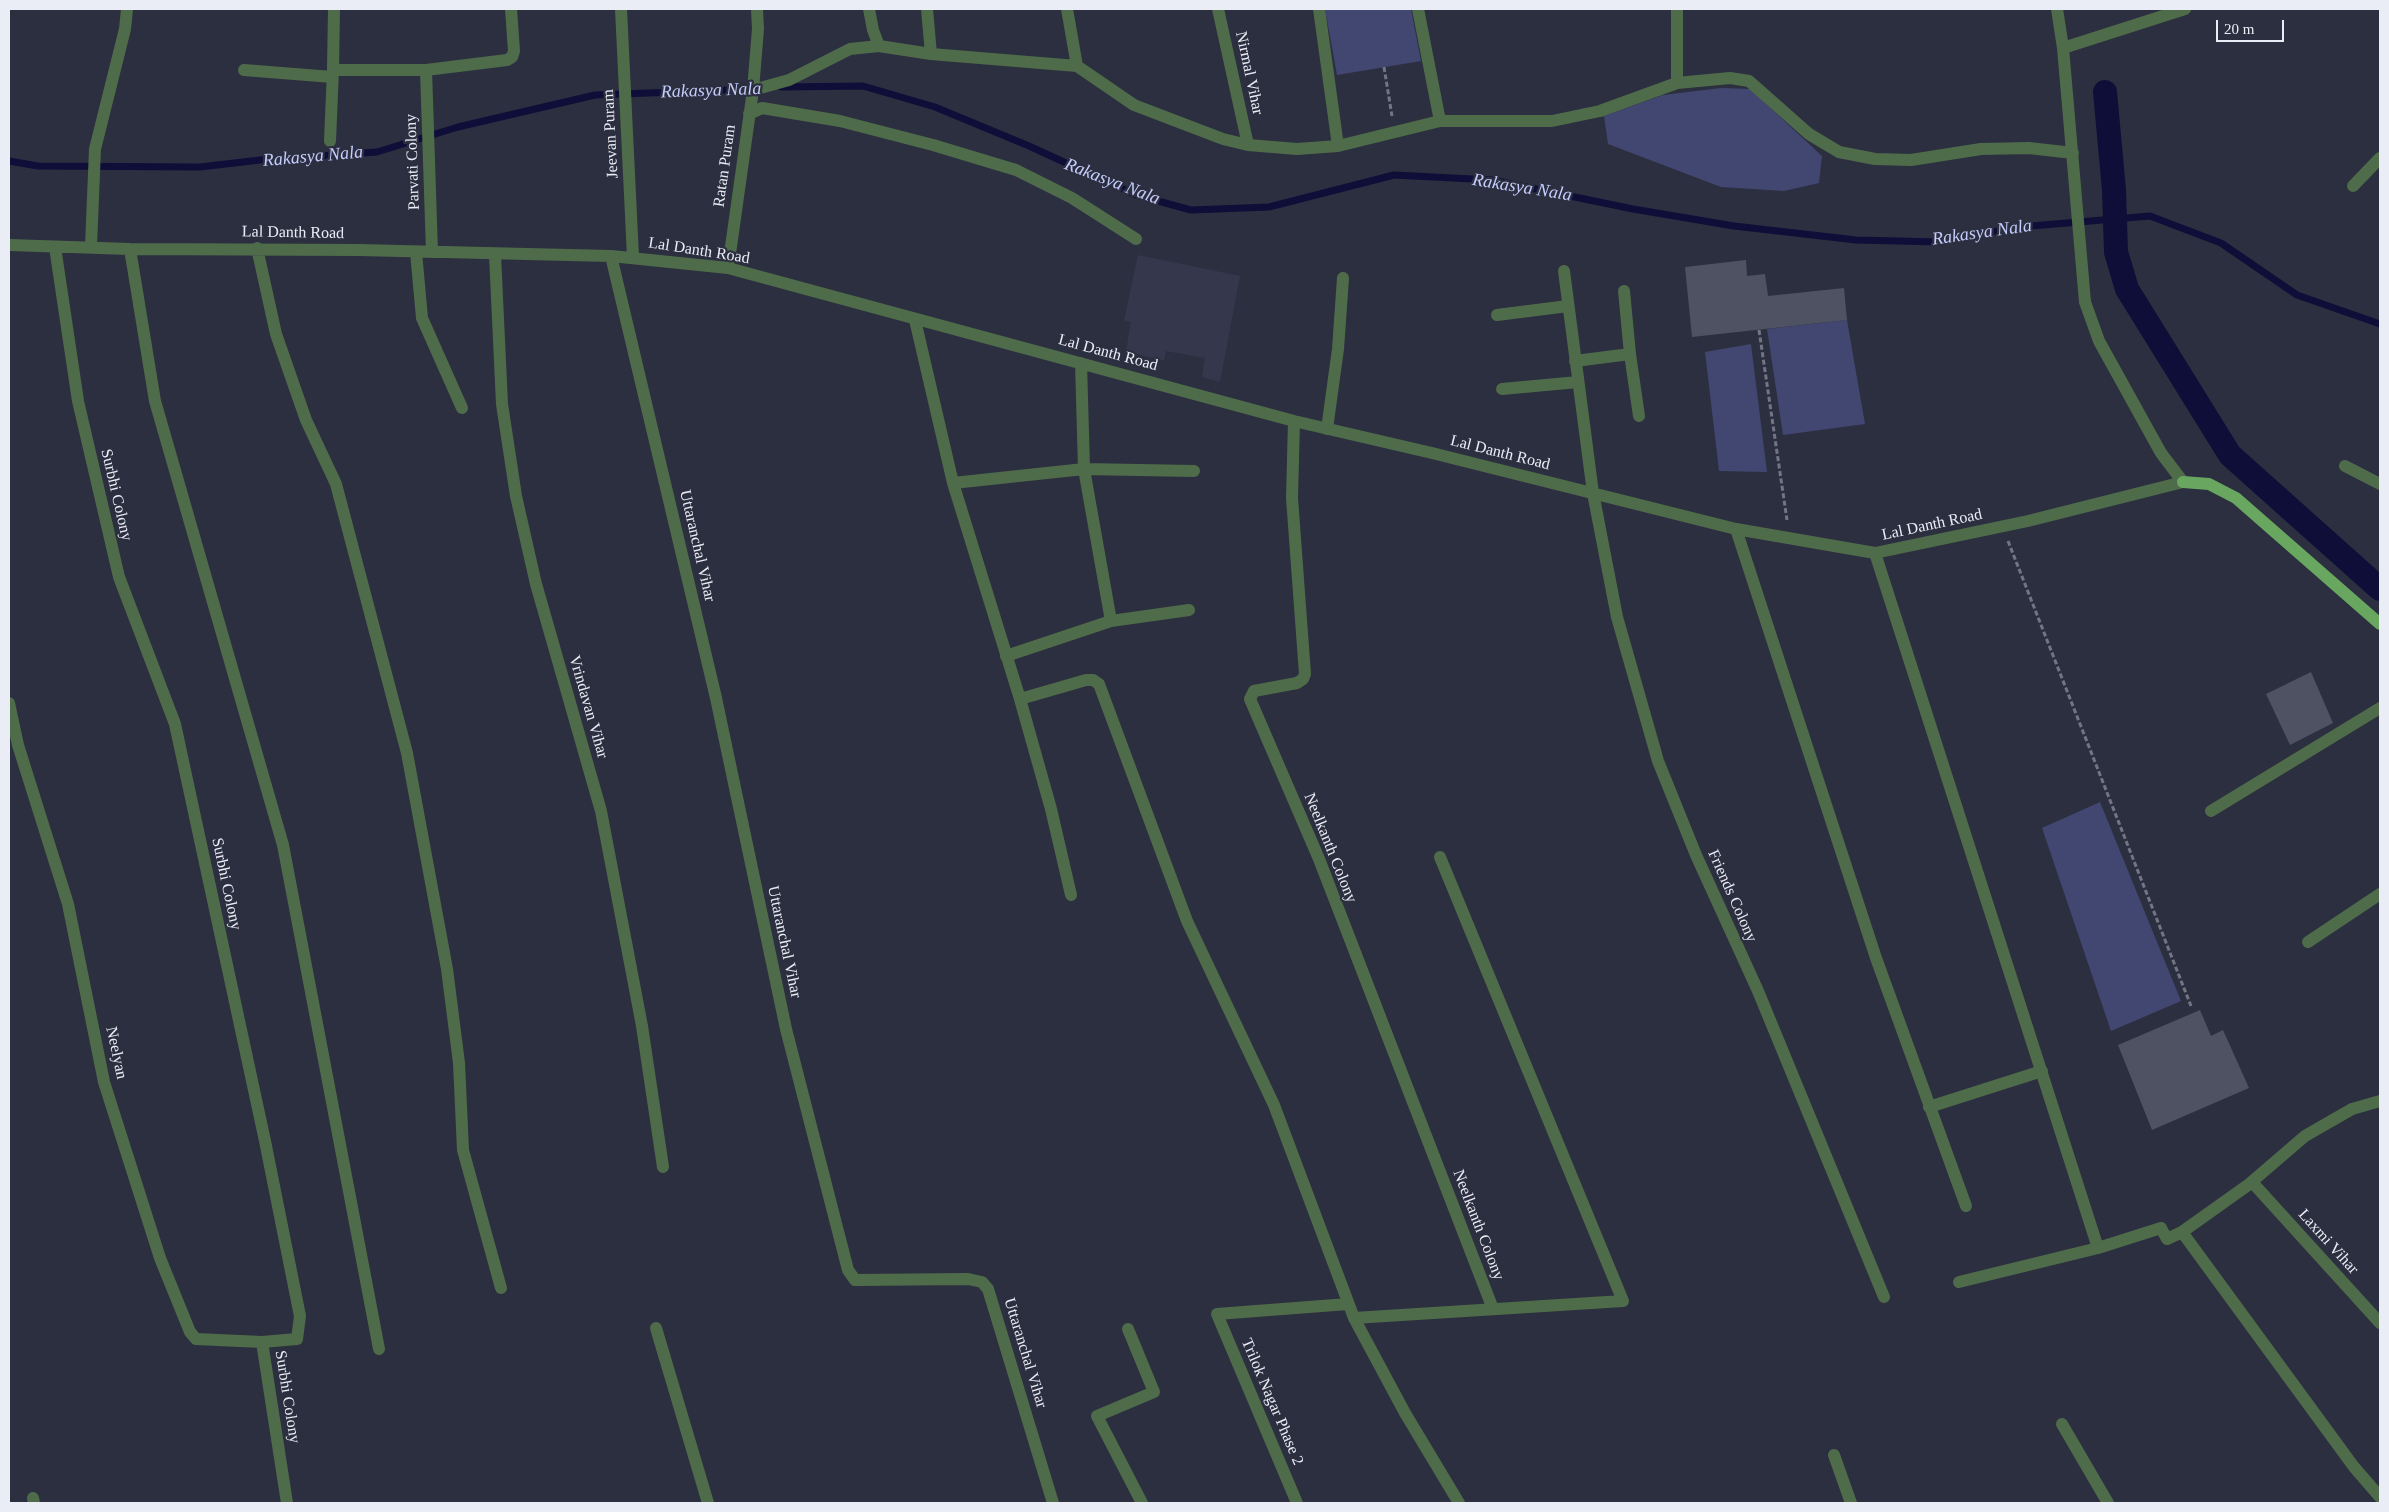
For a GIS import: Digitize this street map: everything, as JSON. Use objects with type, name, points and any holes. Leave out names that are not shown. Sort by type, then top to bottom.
[{"type":"main road","points":[[2183,482],[2209,484],[2236,498],[2380,624]]},
{"type":"street","points":[[91,246],[95,149],[125,29],[127,9]]},
{"type":"street","points":[[330,141],[334,9]]},
{"type":"street","points":[[244,70],[333,74],[426,70],[507,60],[512,57],[514,51],[511,9]]},
{"type":"street","name":"Jeevan Puram","points":[[621,9],[633,257]]},
{"type":"street","name":"Ratan Puram","points":[[728,268],[753,90],[758,28],[757,9]]},
{"type":"street","points":[[869,9],[872,30],[878,46]]},
{"type":"street","points":[[927,9],[931,54]]},
{"type":"street","points":[[1067,9],[1077,66]]},
{"type":"street","name":"Nirmal Vihar","points":[[1218,9],[1248,145]]},
{"type":"street","points":[[1319,9],[1338,146]]},
{"type":"street","points":[[1418,9],[1440,121]]},
{"type":"street","points":[[1677,9],[1677,83]]},
{"type":"street","points":[[2057,9],[2063,48],[2085,302],[2098,341],[2161,453],[2183,482]]},
{"type":"street","points":[[2063,48],[2185,9]]},
{"type":"street","points":[[753,90],[788,80],[850,49],[878,46],[931,54],[1077,66],[1134,104],[1223,140],[1248,145],[1296,149],[1338,146],[1440,121],[1552,121],[1600,111],[1677,83],[1730,78],[1749,82],[1810,134],[1839,152],[1875,159],[1911,160],[1981,149],[2029,148],[2073,153]]},
{"type":"street","name":"Parvati Colony","points":[[426,70],[432,252]]},
{"type":"street","points":[[749,114],[762,108],[840,121],[933,145],[1016,170],[1072,198],[1136,239]]},
{"type":"street","points":[[2353,186],[2380,158]]},
{"type":"street","name":"Lal Danth Road","points":[[9,245],[91,246],[130,249],[257,248],[611,256],[728,268],[914,320],[1294,421],[1736,529],[1875,553],[2003,526],[2183,482]]},
{"type":"street","name":"Surbhi Colony","points":[[55,247],[78,401],[119,577],[175,724],[263,1131],[300,1316],[297,1339],[262,1342],[287,1503]]},
{"type":"street","points":[[257,248],[276,334],[306,420],[336,484],[408,753],[447,969],[459,1063],[463,1150],[501,1288]]},
{"type":"street","points":[[130,249],[155,401],[283,845],[379,1349]]},
{"type":"street","points":[[416,252],[422,318],[462,408]]},
{"type":"street","name":"Vrindavan Vihar","points":[[495,254],[502,404],[516,496],[536,584],[601,812],[642,1026],[663,1167]]},
{"type":"street","name":"Uttaranchal Vihar","points":[[611,256],[716,698],[786,1029],[848,1270],[855,1280],[968,1279],[982,1282],[988,1289],[1053,1503]]},
{"type":"street","name":"Friends Colony","points":[[1564,270],[1593,493],[1617,617],[1658,760],[1696,855],[1758,991],[1884,1297]]},
{"type":"street","points":[[1327,429],[1338,350],[1343,278]]},
{"type":"street","points":[[1624,291],[1630,354],[1639,416]]},
{"type":"street","points":[[1497,315],[1568,306]]},
{"type":"street","points":[[914,320],[953,483],[1020,700],[1051,809],[1071,895]]},
{"type":"street","points":[[1575,361],[1630,354]]},
{"type":"street","points":[[1080,363],[1084,469],[1111,621]]},
{"type":"street","points":[[1502,389],[1578,382]]},
{"type":"street","name":"Neelkanth Colony","points":[[1294,421],[1292,498],[1305,674],[1303,680],[1297,683],[1254,691],[1250,699],[1319,859],[1493,1309]]},
{"type":"street","points":[[2344,466],[2380,484]]},
{"type":"street","points":[[953,483],[1084,469],[1194,471]]},
{"type":"street","points":[[1736,529],[1876,958],[1966,1206]]},
{"type":"street","points":[[1875,553],[2098,1248]]},
{"type":"street","points":[[1006,656],[1111,621],[1189,610]]},
{"type":"street","points":[[1020,700],[1086,680],[1093,680],[1099,684],[1187,921],[1274,1105],[1354,1318],[1405,1413],[1459,1503]]},
{"type":"street","name":"Neelyan","points":[[9,703],[18,745],[68,904],[104,1082],[160,1258],[190,1332],[196,1339],[262,1342]]},
{"type":"street","points":[[2211,811],[2380,708]]},
{"type":"street","points":[[1354,1318],[1623,1301],[1440,857]]},
{"type":"street","points":[[2308,942],[2379,898]]},
{"type":"street","points":[[1929,1107],[2042,1071]]},
{"type":"street","points":[[1959,1282],[2098,1248],[2161,1228],[2167,1239],[2182,1232],[2252,1182],[2305,1136],[2352,1109],[2380,1100]]},
{"type":"street","name":"Laxmi Vihar","points":[[2252,1182],[2380,1324]]},
{"type":"street","points":[[2182,1232],[2354,1467],[2380,1497]]},
{"type":"street","name":"Trilok Nagar Phase 2","points":[[1297,1503],[1218,1314],[1348,1304]]},
{"type":"street","points":[[656,1328],[708,1503]]},
{"type":"street","points":[[1128,1329],[1154,1392],[1097,1416],[1142,1503]]},
{"type":"street","points":[[2062,1424],[2107,1503]]},
{"type":"street","points":[[1834,1454],[1851,1503]]},
{"type":"path","points":[[1384,67],[1395,132]]},
{"type":"path","points":[[1759,330],[1789,538]]},
{"type":"path","points":[[2003,526],[2191,1006]]},
{"type":"shaded area","points":[[1325,9],[1411,9],[1421,61],[1337,75]]},
{"type":"shaded area","points":[[1721,88],[1750,89],[1822,156],[1819,183],[1784,191],[1721,187],[1608,144],[1604,116],[1663,95]]},
{"type":"shaded area","points":[[1138,255],[1240,276],[1220,382],[1202,377],[1205,358],[1166,351],[1164,361],[1126,351],[1131,322],[1124,321]]},
{"type":"shaded area","points":[[1847,320],[1865,424],[1783,435],[1767,329]]},
{"type":"shaded area","points":[[1751,344],[1767,472],[1719,471],[1705,352]]},
{"type":"shaded area","points":[[2100,802],[2181,1001],[2111,1031],[2042,828]]},
{"type":"building","points":[[1746,260],[1747,276],[1765,274],[1768,296],[1844,288],[1847,320],[1692,337],[1685,267]]},
{"type":"building","points":[[2311,672],[2333,723],[2290,745],[2266,694]]},
{"type":"building","points":[[2200,1010],[2211,1036],[2223,1030],[2249,1088],[2152,1130],[2118,1045]]},
{"type":"waterway","name":"Rakasya Nala","points":[[781,87],[863,86],[935,107],[1029,146],[1136,195],[1191,210],[1269,207],[1394,175],[1492,180],[1633,209],[1734,226],[1856,240],[1941,242],[2019,227],[2150,216],[2221,243],[2297,295],[2380,324]]},
{"type":"waterway","name":"Rakasya Nala","points":[[9,161],[38,166],[200,167],[260,160],[377,152],[458,127],[595,95],[756,89]]},
{"type":"waterway","points":[[2105,92],[2114,190],[2116,252],[2127,289],[2230,455],[2380,589]]}]
